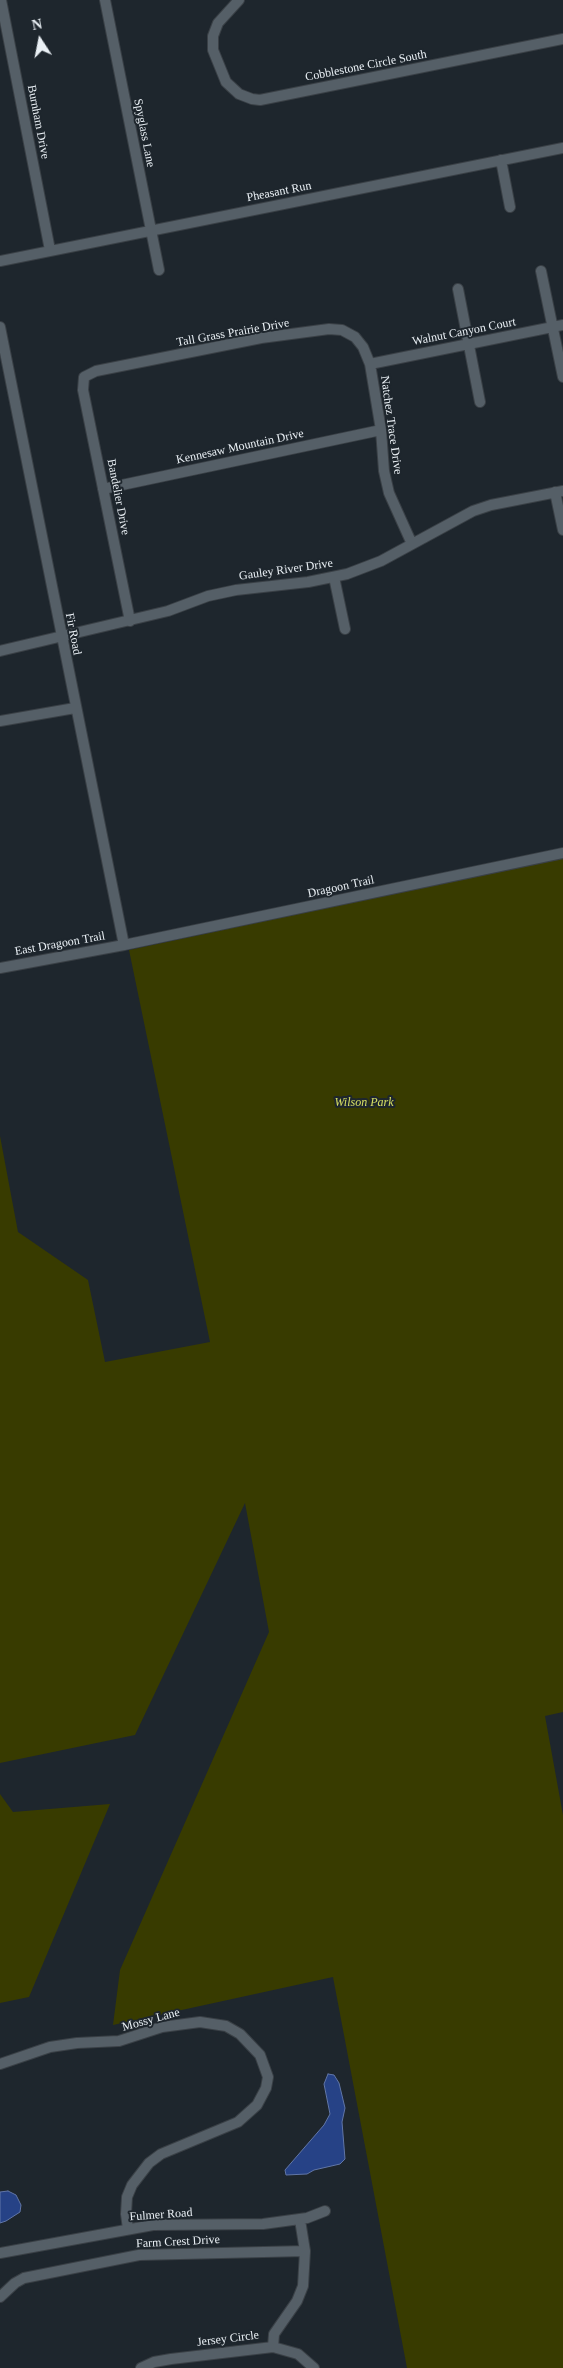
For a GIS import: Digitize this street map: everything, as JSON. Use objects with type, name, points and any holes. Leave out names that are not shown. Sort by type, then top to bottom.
[{"type":"street","name":"Burnham Drive","points":[[1,0],[50,250]]},
{"type":"street","name":"Spyglass Lane","points":[[105,0],[159,270]]},
{"type":"street","name":"Cobblestone Circle South","points":[[239,0],[218,23],[213,36],[213,50],[226,82],[239,94],[260,100],[563,39]]},
{"type":"street","name":"Pheasant Run","points":[[0,261],[563,148]]},
{"type":"street","points":[[501,160],[510,207]]},
{"type":"street","points":[[541,271],[558,326],[563,377]]},
{"type":"street","points":[[458,289],[480,402]]},
{"type":"street","name":"Walnut Canyon Court","points":[[370,364],[558,326]]},
{"type":"street","name":"Fir Road","points":[[0,327],[124,945]]},
{"type":"street","name":"Tall Grass Prairie Drive","points":[[84,377],[96,371],[251,340],[328,329],[342,330],[355,337],[364,347],[370,364]]},
{"type":"street","name":"Natchez Trace Drive","points":[[370,364],[381,430],[384,471],[390,493],[412,544]]},
{"type":"street","name":"Bandelier Drive","points":[[84,377],[83,390],[130,621]]},
{"type":"street","name":"Kennesaw Mountain Drive","points":[[103,489],[381,430]]},
{"type":"street","points":[[559,491],[563,530]]},
{"type":"street","name":"Gauley River Drive","points":[[0,651],[130,621],[236,590],[334,577],[381,561],[440,527],[474,511],[490,505],[559,491]]},
{"type":"street","points":[[334,577],[345,629]]},
{"type":"street","points":[[0,721],[76,708]]},
{"type":"street","name":"Dragoon Trail","points":[[124,945],[563,853]]},
{"type":"street","name":"East Dragoon Trail","points":[[0,968],[124,945]]},
{"type":"street","name":"Mossy Lane","points":[[0,2064],[50,2047],[77,2043],[119,2041],[162,2027],[200,2022],[226,2026],[240,2034],[260,2056],[268,2077],[266,2088],[257,2105],[249,2114],[226,2128],[161,2154],[149,2163],[136,2179],[127,2197],[126,2214],[128,2229]]},
{"type":"street","name":"Fulmer Road","points":[[0,2253],[128,2229],[153,2226],[264,2224],[300,2220],[324,2212]]},
{"type":"street","points":[[273,2347],[274,2334],[287,2317],[304,2286],[305,2251],[300,2220]]},
{"type":"street","name":"Farm Crest Drive","points":[[0,2296],[24,2278],[140,2255],[305,2251]]},
{"type":"street","name":"Jersey Circle","points":[[141,2368],[154,2362],[171,2359],[273,2347],[298,2354],[314,2368]]},
{"type":"green space","name":"Wilson Park","points":[[563,857],[563,1712],[545,1716],[563,1815],[563,2368],[407,2368],[333,1977],[113,2025],[120,1970],[269,1632],[245,1503],[135,1735],[0,1763],[0,1136],[18,1232],[88,1280],[105,1362],[210,1342],[129,950]]},
{"type":"green space","points":[[0,1794],[13,1812],[110,1804],[29,1997],[0,2003]]},
{"type":"water","points":[[328,2074],[334,2075],[339,2083],[345,2108],[342,2122],[345,2159],[340,2164],[314,2170],[307,2174],[286,2175],[285,2170],[324,2125],[330,2114],[324,2084]]},
{"type":"water","points":[[8,2191],[16,2195],[21,2205],[20,2212],[0,2223],[0,2192]]}]
